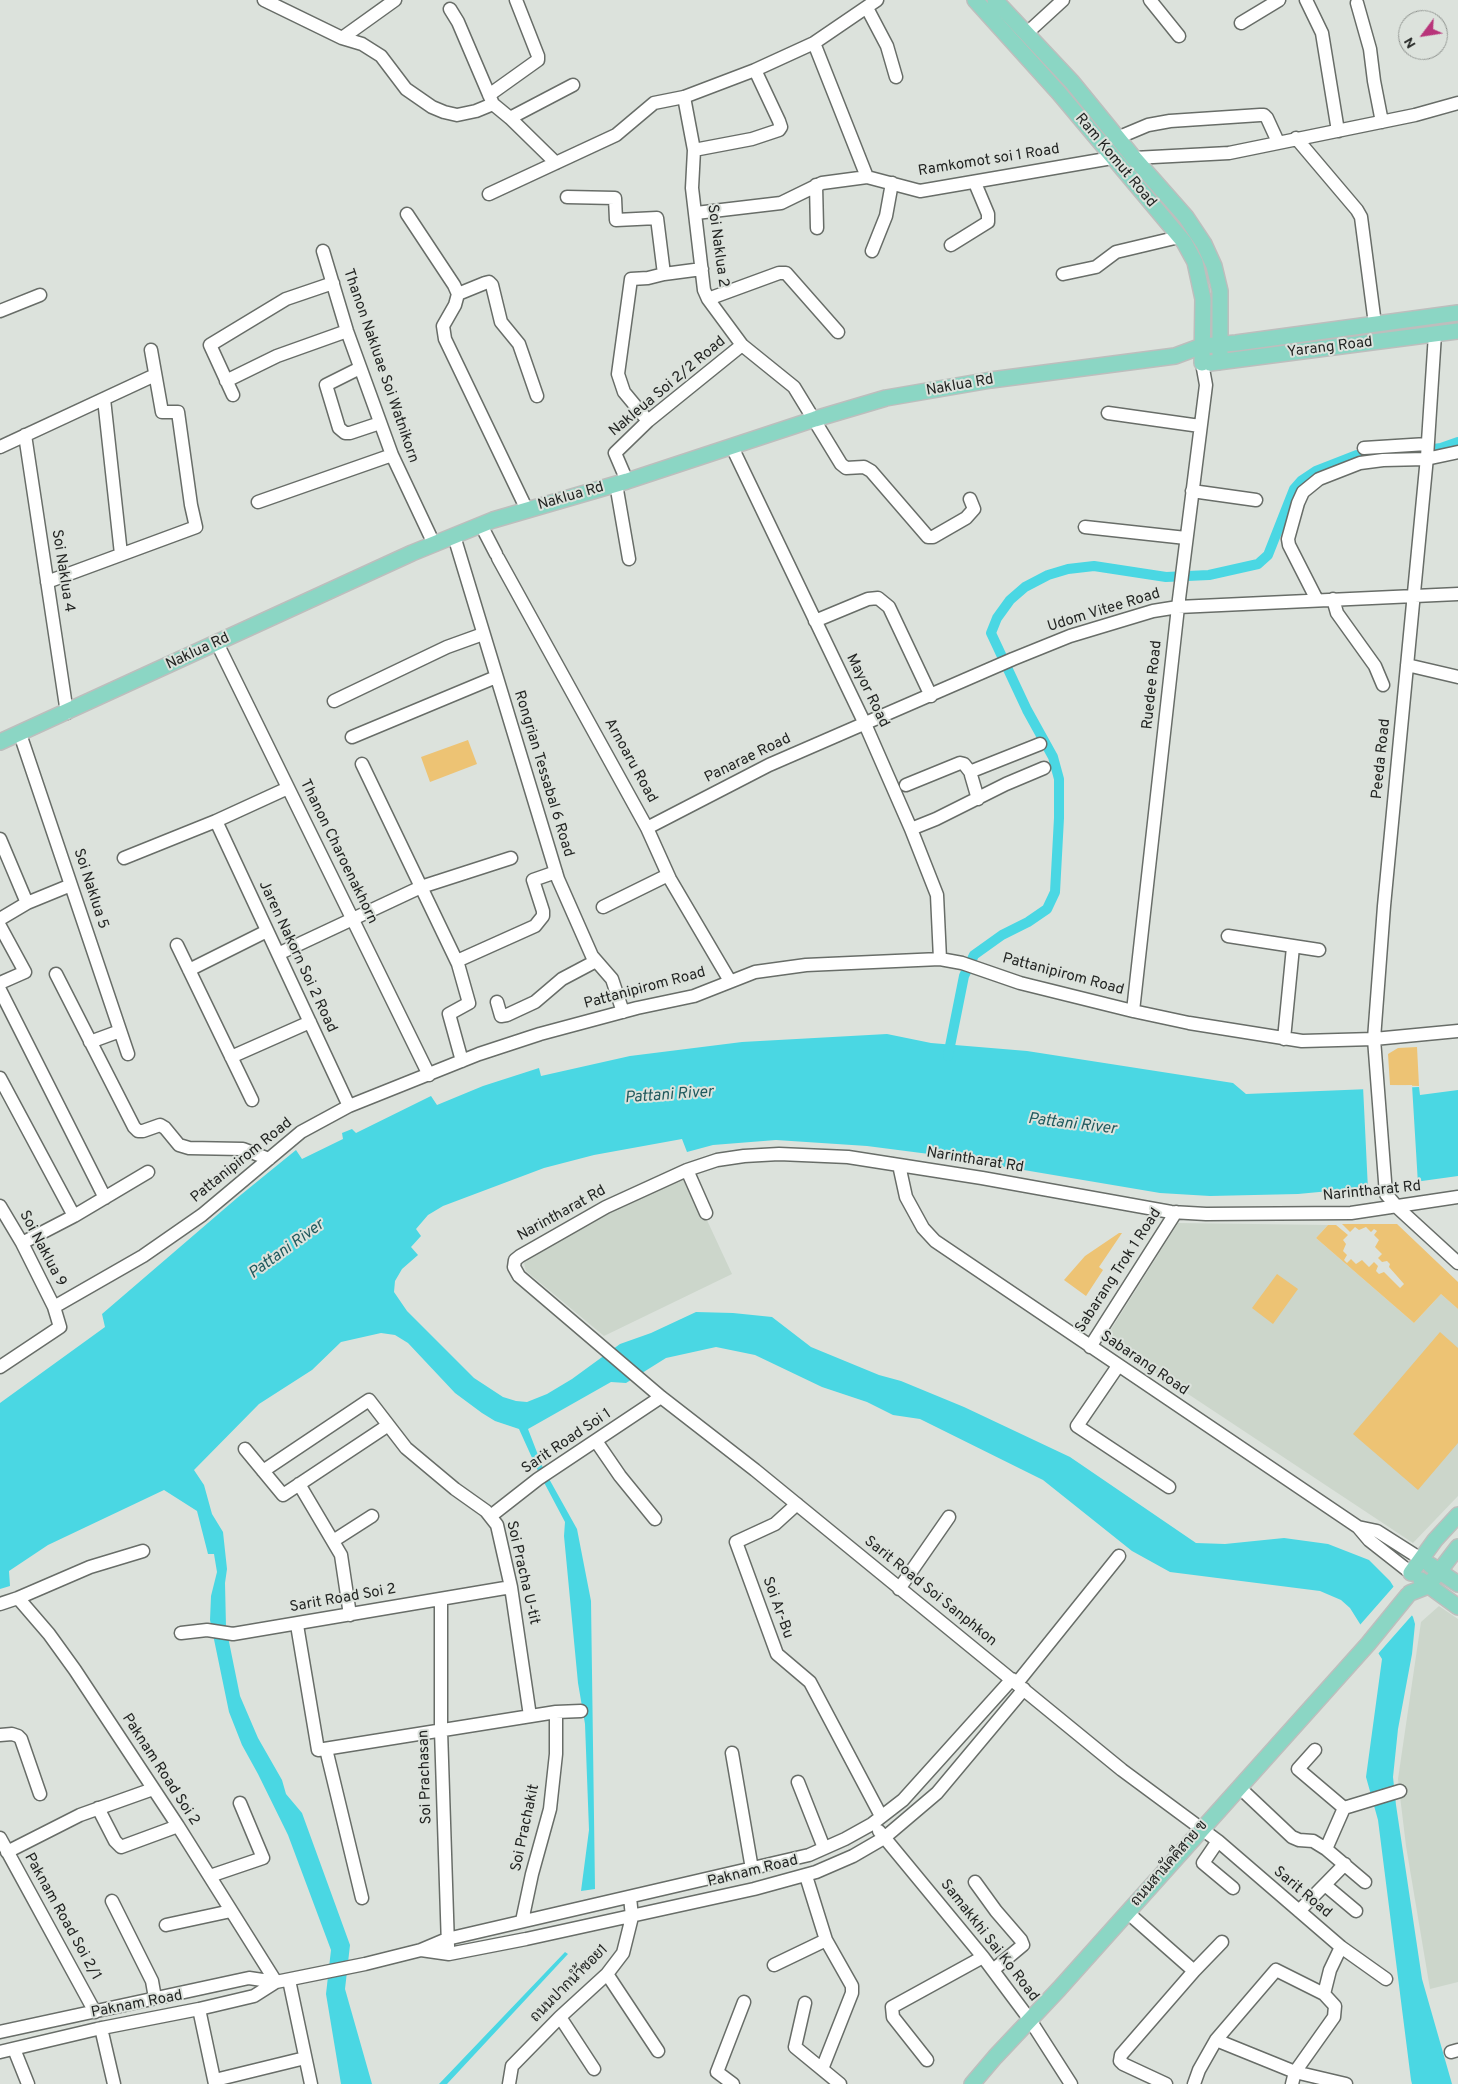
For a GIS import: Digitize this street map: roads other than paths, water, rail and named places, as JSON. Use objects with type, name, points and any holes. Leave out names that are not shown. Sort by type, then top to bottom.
[{"type":"main road","name":"Ram Komut Road","points":[[975,0],[1059,93],[1179,237],[1195,262],[1203,299],[1202,363]]},
{"type":"main road","name":"Ram Komut Road","points":[[995,0],[1072,82],[1117,138],[1186,217],[1204,244],[1214,266],[1220,290],[1220,362]]},
{"type":"main road","name":"Yarang Road","points":[[1202,346],[1458,313]]},
{"type":"main road","name":"Yarang Road","points":[[1202,363],[1458,331]]},
{"type":"main road","name":"Naklua Rd","points":[[0,742],[434,544],[481,525],[622,483],[815,419],[890,397],[992,380],[1175,356],[1202,346]]},
{"type":"main road","name":"Naklua Rd","points":[[1175,356],[1202,363]]},
{"type":"main road","points":[[1458,1515],[1421,1558],[1411,1574],[1409,1594],[1428,1586],[1458,1547]]},
{"type":"main road","points":[[1421,1558],[1458,1584]]},
{"type":"main road","points":[[1411,1574],[1458,1607]]},
{"type":"main road","name":"ถนนสามัคคีสาย ข","points":[[972,2084],[1368,1644],[1409,1594]]},
{"type":"street","points":[[264,0],[342,38],[362,44],[380,56],[406,89],[432,107],[457,115],[476,112],[538,60],[516,0]]},
{"type":"street","points":[[342,38],[395,0]]},
{"type":"street","points":[[1026,33],[1063,0]]},
{"type":"street","points":[[1150,0],[1179,36]]},
{"type":"street","points":[[1241,23],[1278,0]]},
{"type":"street","points":[[1306,0],[1322,33],[1338,131]]},
{"type":"street","points":[[1357,3],[1370,49],[1382,122]]},
{"type":"street","points":[[489,194],[616,135],[654,103],[684,97],[755,70],[814,43],[872,4],[896,77]]},
{"type":"street","points":[[450,9],[458,22],[491,99],[556,163]]},
{"type":"street","points":[[814,43],[867,177]]},
{"type":"street","points":[[694,150],[752,139],[779,130],[781,127],[779,121],[755,70]]},
{"type":"street","points":[[510,118],[573,85]]},
{"type":"street","name":"Soi Naklua 2","points":[[684,97],[694,150],[692,188],[704,290],[708,299],[742,345],[794,387],[841,464],[846,468],[864,467],[871,471],[928,537],[933,537],[966,518],[974,509],[970,499]]},
{"type":"street","points":[[1134,158],[1229,153],[1382,122],[1458,103]]},
{"type":"street","points":[[1117,138],[1148,125],[1170,121],[1260,115],[1267,118],[1278,142]]},
{"type":"street","points":[[1296,138],[1360,216],[1376,324]]},
{"type":"street","name":"Ramkomot soi 1 Road","points":[[696,213],[781,203],[816,185],[867,177],[920,191],[1112,158]]},
{"type":"street","points":[[872,251],[886,216],[892,183]]},
{"type":"street","points":[[951,245],[988,222],[988,214],[975,183]]},
{"type":"street","points":[[816,185],[817,228]]},
{"type":"street","points":[[567,197],[615,198],[616,220],[657,218],[664,274]]},
{"type":"street","points":[[407,214],[458,294],[455,305],[443,326],[445,339],[527,510]]},
{"type":"street","points":[[1062,274],[1096,267],[1116,252],[1179,237]]},
{"type":"street","name":"Thanon Nakluae Soi Watnikorn","points":[[323,251],[347,331],[392,455],[434,544]]},
{"type":"street","points":[[648,421],[624,392],[618,374],[631,279],[702,269]]},
{"type":"street","points":[[708,299],[779,273],[786,273],[838,332]]},
{"type":"street","points":[[458,294],[489,282],[492,286],[501,322],[519,344],[537,396]]},
{"type":"street","points":[[233,395],[210,345],[286,299],[333,283]]},
{"type":"street","points":[[0,311],[40,295]]},
{"type":"street","points":[[226,381],[277,356],[347,331]]},
{"type":"street","name":"Peeda Road","points":[[1398,1208],[1386,1194],[1384,1188],[1374,1040],[1384,906],[1427,452],[1435,334]]},
{"type":"street","name":"Nakleua Soi 2/2 Road","points":[[622,483],[615,453],[648,421],[742,345]]},
{"type":"street","points":[[47,582],[196,527],[190,505],[178,412],[162,412],[151,350]]},
{"type":"street","name":"Ruedee Road","points":[[1132,1010],[1182,569],[1206,385],[1202,363]]},
{"type":"street","points":[[360,368],[326,385],[339,428],[345,433],[350,433],[380,423]]},
{"type":"street","points":[[0,447],[155,375]]},
{"type":"street","points":[[104,399],[121,554]]},
{"type":"street","points":[[1108,412],[1200,426]]},
{"type":"street","name":"Soi Naklua 4","points":[[25,435],[67,712]]},
{"type":"street","name":"Mayor Road","points":[[732,447],[865,724],[911,829],[936,895],[940,959]]},
{"type":"street","points":[[1364,448],[1458,452]]},
{"type":"street","points":[[1316,600],[1289,545],[1288,539],[1303,492],[1318,479],[1360,463],[1427,452]]},
{"type":"street","points":[[258,502],[392,455]]},
{"type":"street","points":[[622,483],[630,559]]},
{"type":"street","points":[[1192,491],[1256,500]]},
{"type":"street","name":"Arnoaru Road","points":[[481,525],[647,828],[668,875],[730,981]]},
{"type":"street","points":[[1085,527],[1186,538]]},
{"type":"street","name":"Rongrian Tessabal 6 Road","points":[[454,536],[482,634],[556,872],[592,956],[612,979],[623,1012]]},
{"type":"street","name":"Udom Vitee Road","points":[[865,724],[1070,636],[1153,612],[1178,607],[1458,594]]},
{"type":"street","points":[[815,621],[868,599],[878,598],[889,607],[931,696]]},
{"type":"street","points":[[1333,599],[1336,613],[1375,666],[1383,685]]},
{"type":"street","points":[[334,701],[447,647],[482,634]]},
{"type":"street","name":"Thanon Charoenakhorn","points":[[217,643],[429,1075]]},
{"type":"street","points":[[1407,664],[1458,676]]},
{"type":"street","points":[[352,737],[496,678]]},
{"type":"street","name":"Panarae Road","points":[[647,828],[769,765],[865,724]]},
{"type":"street","name":"Soi Naklua 5","points":[[20,734],[128,1054]]},
{"type":"street","points":[[971,773],[1040,744]]},
{"type":"street","points":[[906,785],[960,763],[964,764],[971,773],[978,799]]},
{"type":"street","points":[[362,764],[457,961],[469,1003],[449,1014],[462,1061]]},
{"type":"street","points":[[911,829],[1044,768]]},
{"type":"street","points":[[124,858],[216,821],[288,788]]},
{"type":"street","name":"Jaren Nakorn Soi 2 Road","points":[[216,821],[349,1106]]},
{"type":"street","points":[[0,839],[27,903]]},
{"type":"street","points":[[278,954],[421,887],[511,858]]},
{"type":"street","points":[[457,961],[535,926],[543,916],[543,910],[533,880],[556,872]]},
{"type":"street","points":[[603,907],[668,875]]},
{"type":"street","points":[[0,919],[27,903],[72,885]]},
{"type":"street","points":[[0,926],[25,972],[0,983]]},
{"type":"street","points":[[189,970],[267,931]]},
{"type":"street","points":[[1228,936],[1320,950]]},
{"type":"street","points":[[177,945],[252,1100]]},
{"type":"street","points":[[1284,1039],[1293,947]]},
{"type":"street","name":"Pattanipirom Road","points":[[54,1307],[143,1256],[202,1215],[301,1132],[349,1106],[462,1061],[540,1034],[694,996],[756,972],[806,965],[940,959],[978,968],[1020,983],[1132,1010],[1189,1023],[1284,1039],[1302,1041],[1374,1040],[1458,1032]]},
{"type":"street","points":[[497,1002],[501,1016],[507,1015],[535,1002],[562,978],[596,961]]},
{"type":"street","points":[[56,974],[134,1128],[138,1131],[160,1125],[165,1128],[179,1145],[189,1148],[243,1149],[269,1159]]},
{"type":"street","points":[[0,990],[105,1198]]},
{"type":"street","points":[[231,1057],[310,1022]]},
{"type":"street","points":[[90,1042],[120,1031]]},
{"type":"street","points":[[0,1078],[74,1216]]},
{"type":"street","name":"Narintharat Rd","points":[[514,1267],[515,1260],[520,1256],[606,1207],[687,1170],[717,1160],[744,1156],[779,1154],[848,1157],[1176,1212],[1206,1214],[1351,1213],[1398,1208],[1458,1197]]},
{"type":"street","name":"Sabarang Road","points":[[899,1165],[906,1197],[923,1228],[935,1241],[1358,1527],[1369,1540],[1411,1574]]},
{"type":"street","points":[[687,1170],[706,1213]]},
{"type":"street","points":[[22,1244],[148,1172]]},
{"type":"street","name":"Soi Naklua 9","points":[[0,1206],[54,1307],[60,1327],[0,1367]]},
{"type":"street","points":[[1398,1208],[1458,1263]]},
{"type":"street","name":"Sabarang Trok 1 Road","points":[[1090,1347],[1176,1212]]},
{"type":"street","name":"Sarit Road Soi Sanphkon","points":[[514,1267],[519,1276],[661,1397],[797,1504],[898,1589],[1017,1683],[1122,1770],[1200,1829]]},
{"type":"street","points":[[1118,1366],[1077,1426],[1169,1487]]},
{"type":"street","name":"Sarit Road Soi 1","points":[[492,1516],[543,1476],[661,1397]]},
{"type":"street","name":"Soi Pracha U-tit","points":[[263,1470],[369,1400],[387,1426],[406,1448],[461,1494],[492,1516],[497,1525],[512,1587],[530,1716]]},
{"type":"street","points":[[245,1449],[283,1495],[387,1426]]},
{"type":"street","points":[[596,1441],[620,1476],[655,1519]]},
{"type":"street","points":[[299,1484],[341,1555],[350,1615]]},
{"type":"street","name":"Soi Ar-Bu","points":[[797,1504],[775,1524],[736,1542],[777,1654],[810,1682],[877,1820]]},
{"type":"street","points":[[333,1541],[372,1516]]},
{"type":"street","points":[[898,1589],[949,1517]]},
{"type":"street","name":"Sabarang Road","points":[[1358,1527],[1377,1531],[1421,1558]]},
{"type":"street","points":[[0,1604],[90,1567],[142,1551]]},
{"type":"street","points":[[1017,1683],[1119,1556]]},
{"type":"street","name":"Sarit Road Soi 2","points":[[181,1633],[207,1630],[233,1634],[512,1587]]},
{"type":"street","name":"Paknam Road Soi 2","points":[[18,1598],[49,1634],[75,1670],[178,1826],[276,1982]]},
{"type":"street","name":"Soi Prachasan","points":[[441,1599],[441,1730],[449,1954]]},
{"type":"street","points":[[297,1624],[322,1750],[362,1898]]},
{"type":"street","name":"Paknam Road","points":[[0,2032],[249,1978],[276,1982],[365,1964],[421,1950],[447,1939],[809,1855],[877,1820],[903,1800],[1017,1683]]},
{"type":"street","name":"Paknam Road","points":[[421,1950],[449,1954],[632,1917],[806,1876],[853,1856],[884,1838],[937,1793],[1017,1683]]},
{"type":"street","points":[[322,1750],[556,1712],[581,1711]]},
{"type":"street","name":"Soi Prachakit","points":[[522,1921],[532,1874],[550,1809],[556,1754],[556,1712]]},
{"type":"street","points":[[0,1735],[12,1734],[18,1736],[21,1740],[40,1794]]},
{"type":"street","points":[[1315,1750],[1298,1770],[1344,1808]]},
{"type":"street","points":[[732,1754],[752,1869]]},
{"type":"street","points":[[798,1782],[824,1848]]},
{"type":"street","points":[[1238,1787],[1292,1837],[1299,1840],[1313,1841],[1326,1849],[1365,1882]]},
{"type":"street","points":[[7,1852],[44,1832],[98,1808],[153,1789]]},
{"type":"street","points":[[1326,1849],[1344,1808],[1400,1791]]},
{"type":"street","points":[[210,1876],[263,1858],[240,1803]]},
{"type":"street","points":[[98,1808],[115,1841],[121,1848],[178,1826]]},
{"type":"street","name":"Samakkhi Sai Ko Road","points":[[877,1820],[884,1838],[993,1970],[1030,2020],[1071,2084]]},
{"type":"street","name":"Sarit Road","points":[[1200,1829],[1218,1841],[1341,1947],[1386,1979]]},
{"type":"street","name":"Paknam Road Soi 2/1","points":[[0,1838],[95,2012]]},
{"type":"street","points":[[1218,1841],[1203,1863],[1233,1888]]},
{"type":"street","points":[[1299,1912],[1345,1864]]},
{"type":"street","points":[[806,1876],[826,1940],[852,1986],[852,1993],[822,2069]]},
{"type":"street","points":[[975,1882],[1023,1945],[993,1970]]},
{"type":"street","points":[[1325,1885],[1356,1912]]},
{"type":"street","name":"ถนนปากนำ้ซอย1","points":[[509,2084],[512,2066],[560,2017],[607,1974],[624,1953],[632,1917],[630,1897]]},
{"type":"street","points":[[112,1901],[152,1981],[155,1998]]},
{"type":"street","points":[[166,1925],[231,1910]]},
{"type":"street","points":[[1127,1912],[1194,1971]]},
{"type":"street","points":[[774,1965],[826,1940]]},
{"type":"street","points":[[1166,2084],[1123,2064],[1120,2061],[1120,2054],[1222,1942]]},
{"type":"street","points":[[1324,1994],[1330,1970],[1341,1947]]},
{"type":"street","points":[[927,2060],[893,2017],[892,2007],[983,1957]]},
{"type":"street","points":[[1194,2084],[1216,2040],[1276,1970],[1324,1994],[1335,2006],[1334,2017],[1294,2078]]},
{"type":"street","points":[[607,1974],[658,2051]]},
{"type":"street","points":[[289,1980],[311,2084]]},
{"type":"street","name":"Paknam Road","points":[[0,2052],[101,2028],[199,2010],[254,1996],[276,1982]]},
{"type":"street","points":[[733,2084],[717,2072],[744,2002]]},
{"type":"street","points":[[805,2002],[795,2047],[840,2084]]},
{"type":"street","points":[[199,2010],[215,2082],[305,2058]]},
{"type":"street","points":[[560,2017],[594,2069]]},
{"type":"street","points":[[101,2028],[114,2084]]},
{"type":"street","points":[[1216,2040],[1294,2078],[1346,2084]]},
{"type":"street","points":[[14,2049],[28,2084]]},
{"type":"water","name":"Pattani River","points":[[887,1034],[931,1043],[1027,1051],[1233,1083],[1246,1094],[1419,1087],[1420,1095],[1458,1090],[1458,1176],[1393,1185],[1298,1194],[1210,1196],[1160,1193],[929,1154],[867,1146],[776,1140],[713,1145],[687,1152],[682,1139],[594,1155],[544,1168],[443,1206],[428,1215],[416,1229],[421,1236],[411,1247],[418,1255],[402,1269],[395,1281],[394,1292],[407,1311],[474,1378],[503,1397],[527,1402],[547,1394],[572,1379],[620,1344],[651,1333],[696,1312],[772,1317],[811,1347],[964,1407],[1070,1457],[1196,1543],[1225,1544],[1284,1538],[1328,1544],[1369,1560],[1390,1581],[1413,1617],[1415,1624],[1412,1654],[1398,1729],[1393,1777],[1422,1979],[1452,2084],[1412,2084],[1411,2080],[1378,1820],[1366,1777],[1382,1659],[1350,1608],[1341,1600],[1320,1591],[1170,1572],[1132,1551],[1043,1480],[920,1419],[893,1415],[867,1402],[822,1387],[755,1355],[716,1347],[666,1358],[626,1383],[611,1382],[528,1429],[543,1468],[577,1529],[591,1601],[595,1889],[581,1891],[589,1830],[585,1724],[578,1683],[564,1536],[565,1522],[538,1471],[519,1429],[495,1421],[482,1413],[455,1393],[408,1343],[395,1335],[381,1333],[341,1342],[312,1370],[259,1404],[194,1470],[204,1485],[212,1514],[223,1532],[227,1569],[225,1583],[226,1627],[240,1696],[258,1738],[282,1780],[286,1794],[302,1813],[350,1945],[345,1989],[372,2084],[341,2084],[326,1994],[331,1950],[288,1835],[242,1745],[229,1712],[210,1620],[211,1596],[217,1572],[214,1554],[208,1554],[197,1511],[164,1490],[48,1545],[9,1571],[10,1586],[0,1589],[0,1403],[105,1327],[102,1314],[296,1150],[302,1159],[343,1139],[342,1133],[352,1129],[356,1133],[431,1096],[437,1105],[483,1086],[539,1068],[541,1076],[630,1056],[742,1042]]},
{"type":"water","points":[[565,1952],[568,1954],[447,2084],[439,2084]]},
{"type":"waterway","points":[[948,1056],[964,976],[974,955],[1002,935],[1028,922],[1047,909],[1055,892],[1059,779],[1053,757],[1027,710],[991,633],[997,618],[1010,600],[1025,587],[1048,575],[1068,569],[1094,566],[1166,577],[1209,575],[1258,564],[1268,555],[1294,489],[1301,481],[1316,471],[1357,455],[1389,455],[1441,448],[1458,442]]}]
